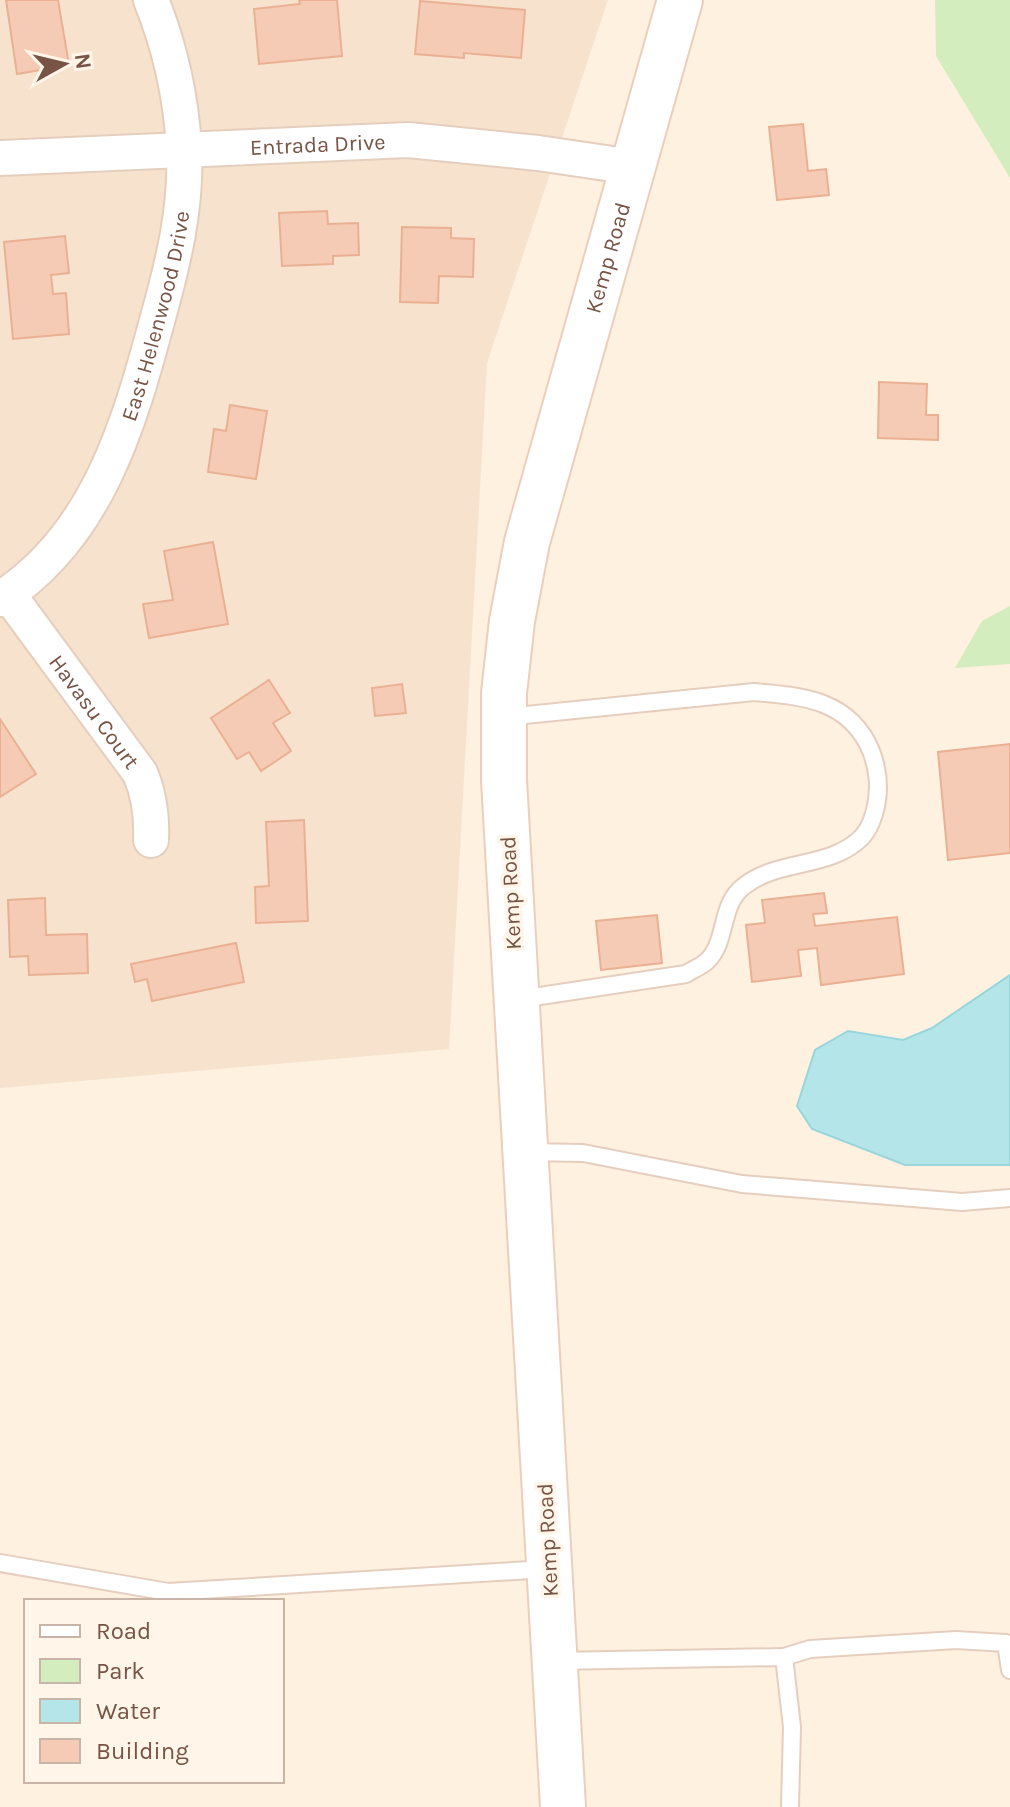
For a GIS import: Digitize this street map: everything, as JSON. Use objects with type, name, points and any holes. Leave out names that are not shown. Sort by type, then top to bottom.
[{"type":"main road","name":"Kemp Road","points":[[563,1807],[504,780],[504,717],[512,621],[527,542],[680,0]]},
{"type":"street","name":"East Helenwood Drive","points":[[4,597],[43,564],[73,531],[101,485],[124,436],[177,248],[184,148],[177,88],[162,28],[151,0]]},
{"type":"street","name":"Entrada Drive","points":[[0,158],[408,140],[538,153],[633,167]]},
{"type":"street","name":"Havasu Court","points":[[4,597],[140,773],[152,821],[151,840]]},
{"type":"lane","points":[[504,717],[754,692],[790,695],[821,703],[850,717],[865,739],[878,770],[878,804],[863,837],[835,855],[761,874],[740,888],[725,913],[718,944],[707,961],[686,974],[516,1000]]},
{"type":"lane","points":[[525,1152],[583,1153],[742,1184],[962,1202],[1010,1198]]},
{"type":"lane","points":[[0,1563],[168,1592],[549,1569]]},
{"type":"lane","points":[[554,1661],[784,1657],[810,1649],[956,1640],[1006,1643],[1010,1670]]},
{"type":"lane","points":[[784,1657],[792,1727],[790,1807]]},
{"type":"shaded area","points":[[0,0],[608,0],[487,363],[449,1049],[0,1088]]},
{"type":"green space","points":[[935,0],[1010,0],[1010,178],[936,56]]},
{"type":"green space","points":[[1010,606],[1010,664],[955,668],[982,621]]},
{"type":"water","points":[[1010,975],[1010,1165],[905,1165],[812,1129],[797,1106],[815,1050],[848,1031],[903,1040],[932,1028]]},
{"type":"building","points":[[6,0],[58,0],[69,65],[17,74]]},
{"type":"building","points":[[299,0],[337,0],[342,56],[259,64],[254,9],[300,4]]},
{"type":"building","points":[[420,1],[525,10],[521,58],[464,53],[464,58],[415,54]]},
{"type":"building","points":[[803,124],[808,171],[826,169],[829,195],[777,200],[769,127]]},
{"type":"building","points":[[327,211],[328,224],[358,223],[359,255],[333,256],[333,264],[282,266],[279,213]]},
{"type":"building","points":[[402,227],[451,228],[451,238],[474,239],[473,277],[439,276],[438,303],[400,302]]},
{"type":"building","points":[[65,236],[69,273],[51,275],[53,294],[66,293],[69,334],[13,339],[4,242]]},
{"type":"building","points":[[879,382],[927,384],[926,415],[938,415],[938,440],[878,438]]},
{"type":"building","points":[[230,405],[267,411],[256,479],[208,472],[214,429],[226,431]]},
{"type":"building","points":[[213,542],[228,624],[149,638],[143,604],[173,600],[164,551]]},
{"type":"building","points":[[269,680],[290,713],[273,723],[291,751],[261,771],[249,752],[237,759],[211,718]]},
{"type":"building","points":[[402,684],[406,713],[375,716],[372,688]]},
{"type":"building","points":[[0,719],[36,774],[0,797]]},
{"type":"building","points":[[1010,744],[1010,853],[948,860],[938,752]]},
{"type":"building","points":[[304,820],[308,921],[256,923],[255,887],[269,886],[266,822]]},
{"type":"building","points":[[824,893],[827,913],[813,914],[815,926],[897,917],[904,974],[821,985],[817,948],[798,950],[801,976],[752,982],[746,925],[765,923],[762,900]]},
{"type":"building","points":[[45,898],[46,935],[87,934],[88,973],[29,975],[28,956],[10,957],[8,900]]},
{"type":"building","points":[[657,915],[662,963],[601,970],[596,921]]},
{"type":"building","points":[[236,943],[244,982],[152,1001],[147,979],[135,982],[131,964]]}]
